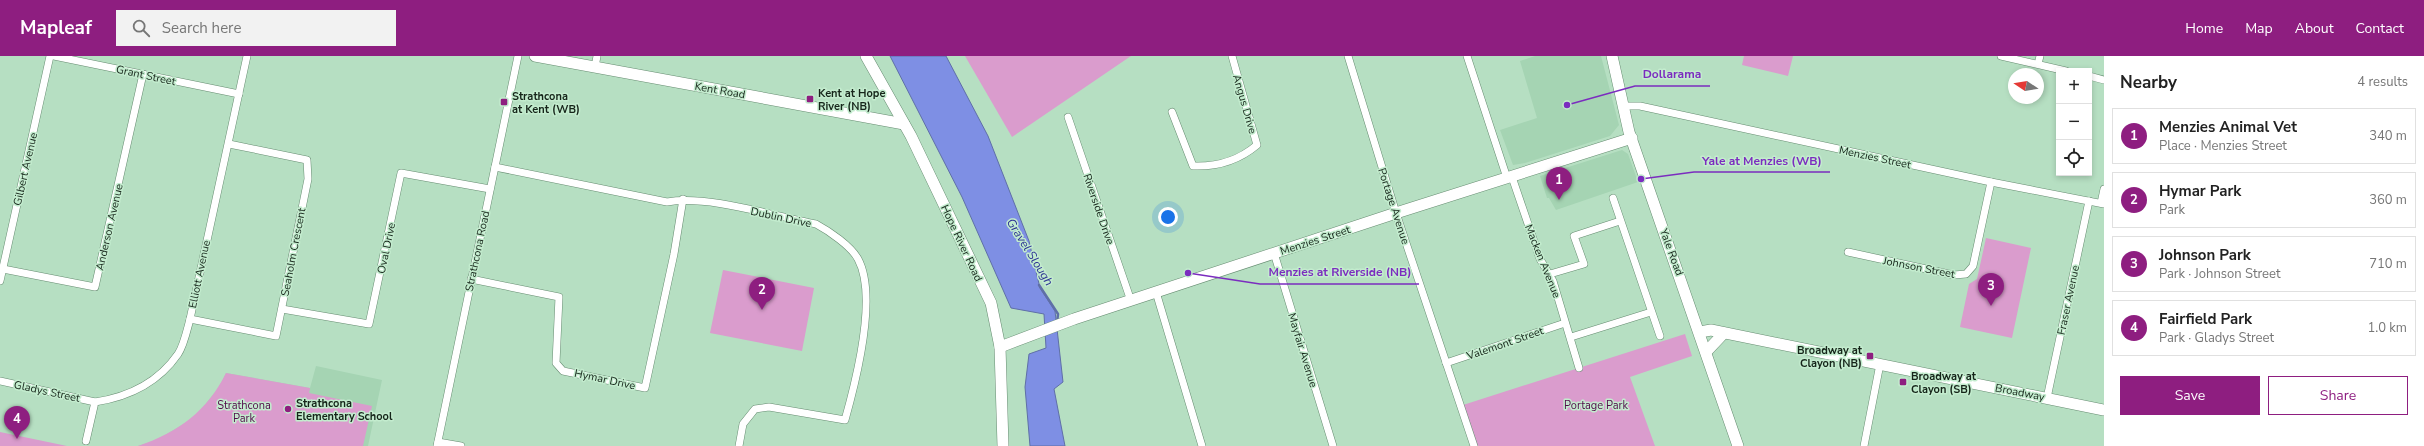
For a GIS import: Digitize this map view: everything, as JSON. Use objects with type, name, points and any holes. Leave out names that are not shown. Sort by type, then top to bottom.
[{"type":"street","name":"Gilbert Avenue","points":[[0,281],[50,56]]},
{"type":"street","name":"Grant Street","points":[[54,56],[239,94]]},
{"type":"street","name":"Elliott Avenue","points":[[95,402],[112,399],[139,390],[161,374],[178,353],[190,319],[247,56]]},
{"type":"street","name":"Strathcona Road","points":[[437,444],[518,56]]},
{"type":"street","name":"Kent Road","points":[[535,56],[596,61],[904,124]]},
{"type":"street","name":"Hope River Road","points":[[866,56],[904,124],[991,303],[1000,347],[1003,446]]},
{"type":"street","name":"Angus Drive","points":[[1172,112],[1193,166],[1212,167],[1244,155],[1257,145],[1232,56]]},
{"type":"street","name":"Portage Avenue","points":[[1348,56],[1396,213],[1474,446]]},
{"type":"street","name":"Macken Avenue","points":[[1467,56],[1509,177],[1540,259],[1550,274],[1565,323],[1571,337],[1579,368]]},
{"type":"street","name":"Yale Road","points":[[1612,56],[1632,138],[1707,351],[1738,446]]},
{"type":"street","points":[[2001,56],[2056,68]]},
{"type":"street","points":[[2038,64],[2040,56]]},
{"type":"street","name":"Anderson Avenue","points":[[3,269],[95,287],[143,74]]},
{"type":"street","points":[[2092,77],[2104,80]]},
{"type":"street","name":"Menzies Street","points":[[1623,106],[1640,106],[1991,182],[2102,204]]},
{"type":"street","name":"Riverside Drive","points":[[1068,117],[1131,301]]},
{"type":"street","name":"Menzies Street","points":[[1000,347],[1074,319],[1396,213],[1632,138]]},
{"type":"street","name":"Seaholm Crescent","points":[[190,319],[276,336],[308,179],[307,160],[229,144]]},
{"type":"street","name":"Dublin Drive","points":[[495,167],[667,202],[683,199],[703,200],[816,224],[830,231],[858,259],[866,291],[864,335],[845,420],[769,407],[755,409],[743,424],[739,446]]},
{"type":"street","name":"Oval Drive","points":[[282,309],[369,324],[402,173],[490,189]]},
{"type":"street","name":"Johnson Street","points":[[1848,252],[1954,275],[1966,274],[1973,266],[1991,182]]},
{"type":"street","points":[[2102,204],[2104,189]]},
{"type":"street","points":[[1613,198],[1660,336]]},
{"type":"street","name":"Hymar Drive","points":[[472,279],[559,297],[556,363],[562,371],[645,388],[674,254],[683,199]]},
{"type":"street","name":"Fraser Avenue","points":[[2047,398],[2089,201]]},
{"type":"street","points":[[1550,274],[1584,264],[1574,236],[1620,221]]},
{"type":"street","name":"Mayfair Avenue","points":[[1274,253],[1333,446]]},
{"type":"street","points":[[1156,292],[1202,446]]},
{"type":"street","points":[[1571,337],[1651,312]]},
{"type":"street","name":"Valemont Street","points":[[1446,363],[1565,323]]},
{"type":"street","name":"Broadway","points":[[1700,332],[1711,330],[2104,410]]},
{"type":"street","points":[[1707,351],[1724,333]]},
{"type":"street","points":[[1864,446],[1880,364]]},
{"type":"street","name":"Gladys Street","points":[[0,381],[95,402]]},
{"type":"street","points":[[86,441],[95,402]]},
{"type":"street","points":[[437,444],[461,446]]},
{"type":"shaded area","points":[[1535,56],[1601,56],[1619,125],[1610,136],[1525,163],[1513,165],[1500,130],[1537,118],[1520,61]]},
{"type":"shaded area","points":[[1622,150],[1628,154],[1638,182],[1556,210],[1549,198],[1547,198],[1540,176]]},
{"type":"shaded area","name":"Strathcona Elementary School","points":[[316,366],[382,380],[368,446],[138,446],[157,440],[195,417],[220,386],[226,373],[310,388]]},
{"type":"green space","points":[[965,56],[1131,56],[1012,137]]},
{"type":"green space","points":[[1744,56],[1793,56],[1788,76],[1742,65]]},
{"type":"green space","points":[[1986,238],[2031,248],[2012,338],[1960,327],[1969,284],[1977,279]]},
{"type":"green space","points":[[723,270],[814,288],[802,351],[710,333]]},
{"type":"green space","name":"Portage Park","points":[[1685,334],[1692,356],[1630,377],[1655,446],[1477,446],[1463,405]]},
{"type":"green space","name":"Strathcona Park","points":[[226,373],[310,388],[309,393],[372,406],[363,446],[138,446],[179,427],[201,409]]},
{"type":"green space","points":[[0,432],[67,446],[0,446]]},
{"type":"water","points":[[890,56],[946,56],[988,136],[1029,241],[1040,288],[1055,311],[1063,382],[1054,389],[1065,446],[1030,446],[1025,387],[1029,354],[1046,348],[1044,314],[1011,308],[962,197]]},
{"type":"waterway","name":"Gravel Slough","points":[[1039,285],[1058,314],[1057,323]]},
{"type":"place","name":"Kent at Hope River (NB)","points":[[810,99]]},
{"type":"place","name":"Strathcona at Kent (WB)","points":[[504,102]]},
{"type":"place","name":"Dollarama","points":[[1567,105]]},
{"type":"place","name":"Yale at Menzies (WB)","points":[[1641,179]]},
{"type":"place","name":"Menzies Animal Vet","points":[[1559,200]]},
{"type":"place","name":"Menzies at Riverside (NB)","points":[[1188,273]]},
{"type":"place","name":"Johnson Park","points":[[1991,306]]},
{"type":"place","name":"Hymar Park","points":[[762,310]]},
{"type":"place","name":"Broadway at Clayon (NB)","points":[[1870,356]]},
{"type":"place","name":"Broadway at Clayon (SB)","points":[[1903,382]]},
{"type":"place","name":"Strathcona Elementary School","points":[[288,409]]},
{"type":"place","name":"Fairfield Park","points":[[17,439]]}]
